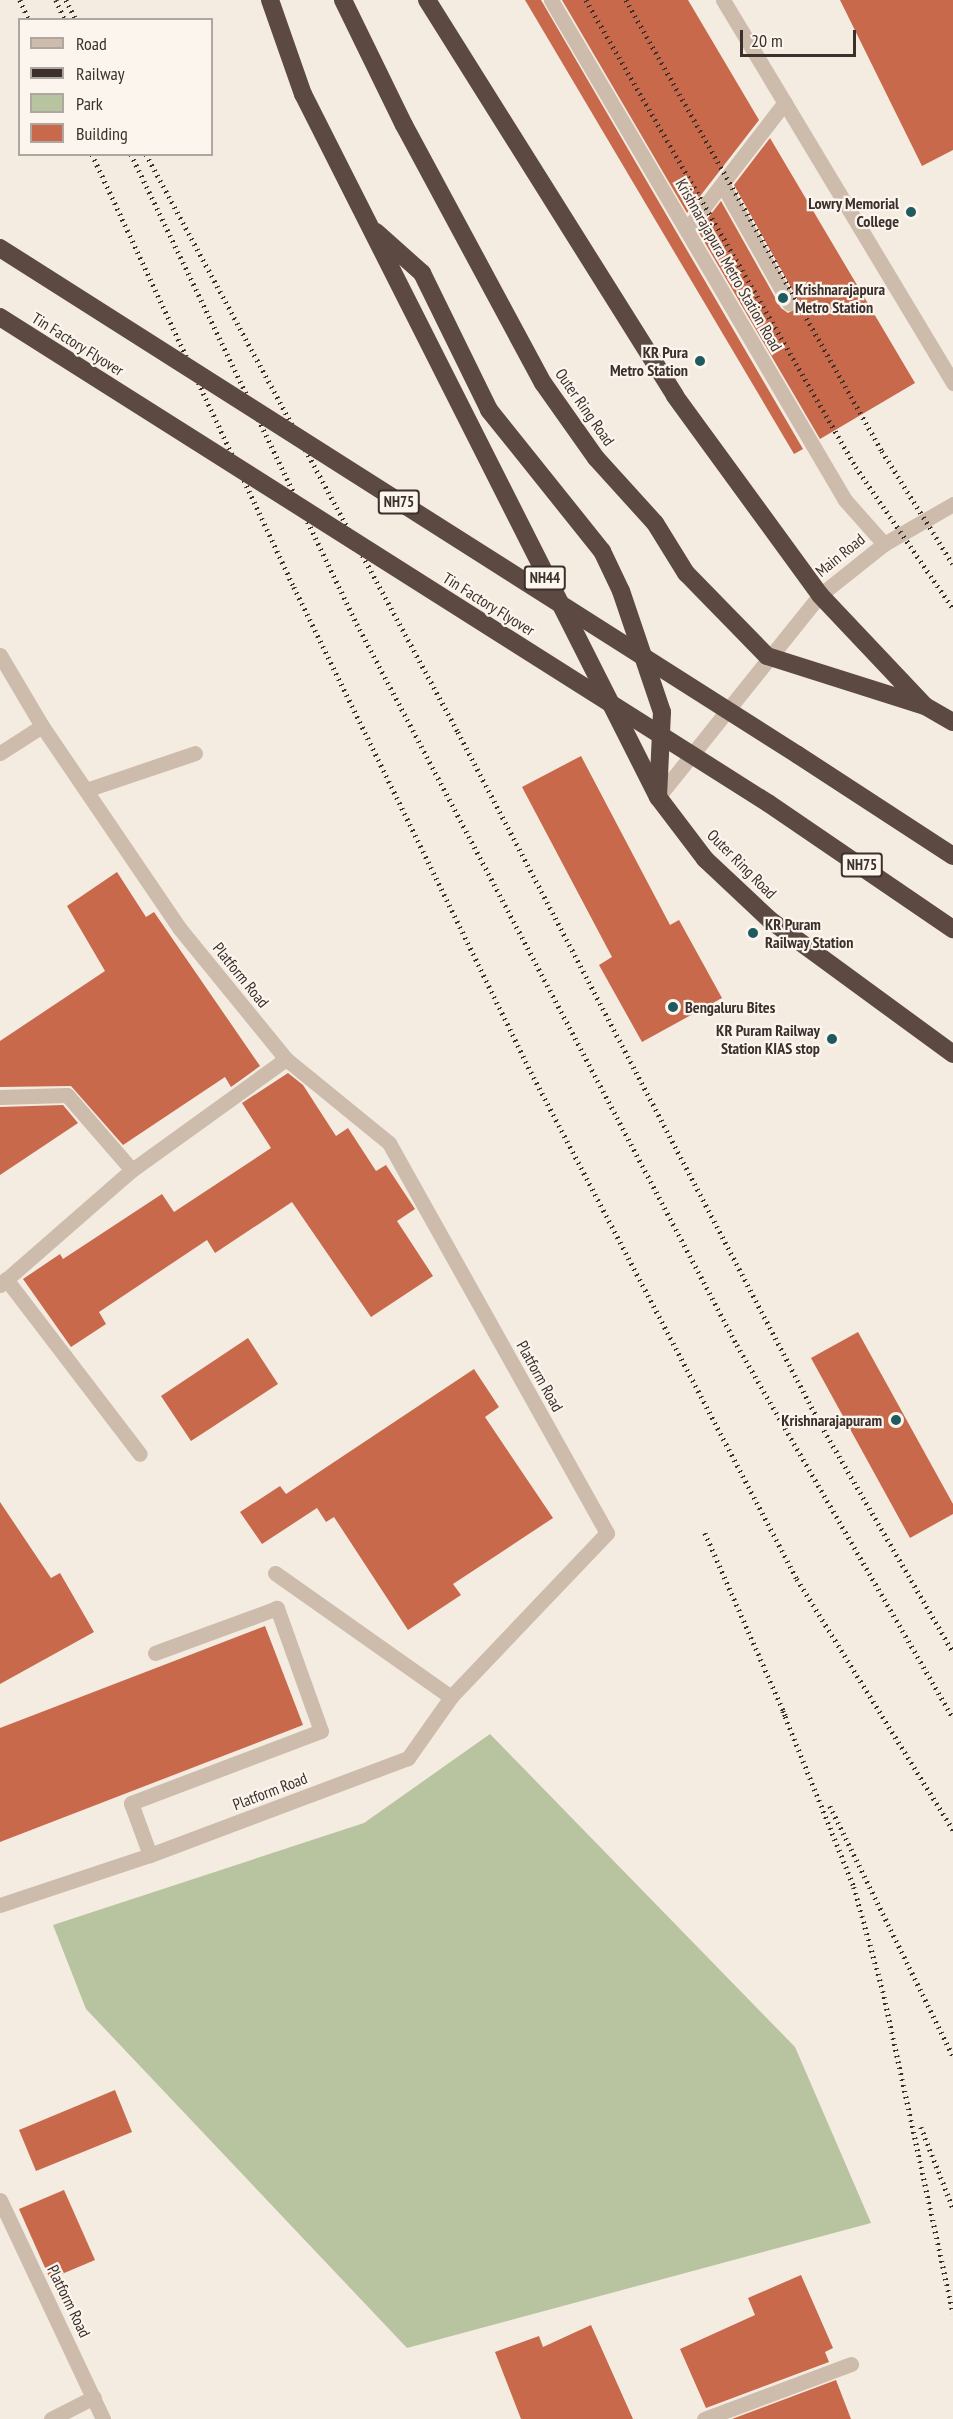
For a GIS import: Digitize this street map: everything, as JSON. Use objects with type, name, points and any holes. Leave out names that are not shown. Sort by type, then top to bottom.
[{"type":"highway","name":"Outer Ring Road","points":[[270,0],[303,94],[658,797],[705,859],[770,920],[953,1054]]},
{"type":"highway","name":"Outer Ring Road","points":[[344,0],[404,125],[543,383],[596,458],[656,524],[686,573],[767,656],[925,706],[953,722]]},
{"type":"highway","name":"Outer Ring Road","points":[[427,0],[675,396],[820,595],[925,706]]},
{"type":"highway","name":"Outer Ring Road","points":[[369,225],[422,273],[489,410],[602,551],[621,591],[662,712],[658,797]]},
{"type":"highway","name":"NH75","points":[[0,248],[953,856]]},
{"type":"highway","name":"Tin Factory Flyover","points":[[0,317],[768,803],[953,929]]},
{"type":"street","name":"Krishnarajapura Metro Station Road","points":[[551,0],[845,500],[884,544]]},
{"type":"street","points":[[723,0],[953,383]]},
{"type":"street","points":[[687,229],[784,102]]},
{"type":"street","points":[[722,184],[789,303]]},
{"type":"street","name":"Main Road","points":[[658,797],[767,656],[820,595],[884,544],[953,504]]},
{"type":"street","name":"Platform Road","points":[[0,655],[42,726],[180,929],[286,1059],[389,1143],[607,1533],[451,1698],[408,1758],[150,1855],[0,1905]]},
{"type":"street","points":[[0,753],[42,726]]},
{"type":"street","points":[[86,790],[195,753]]},
{"type":"street","points":[[140,1454],[3,1282],[132,1170],[286,1059]]},
{"type":"street","points":[[0,1097],[67,1095],[132,1170]]},
{"type":"street","points":[[275,1573],[451,1698]]},
{"type":"street","points":[[150,1855],[131,1803],[321,1731],[277,1608],[155,1653]]},
{"type":"street","name":"Platform Road","points":[[0,2200],[104,2419]]},
{"type":"street","points":[[704,2419],[851,2364]]},
{"type":"street","points":[[51,2419],[94,2397]]},
{"type":"green space","points":[[490,1734],[795,2047],[871,2223],[407,2348],[86,2009],[53,1925],[364,1823]]},
{"type":"building","points":[[525,0],[541,0],[803,449],[794,454]]},
{"type":"building","points":[[562,0],[688,0],[759,120],[687,213]]},
{"type":"building","points":[[840,0],[953,0],[953,150],[922,166]]},
{"type":"building","points":[[770,138],[915,383],[820,439],[698,231],[721,201],[781,308],[788,313],[797,308],[797,298],[734,185]]},
{"type":"building","points":[[581,756],[670,925],[679,920],[722,998],[642,1042],[599,965],[612,957],[522,787]]},
{"type":"building","points":[[117,872],[146,917],[154,912],[260,1066],[231,1087],[225,1077],[123,1145],[71,1086],[0,1087],[0,1041],[105,971],[67,906]]},
{"type":"building","points":[[288,1073],[303,1085],[336,1136],[348,1128],[376,1171],[386,1165],[415,1209],[397,1221],[433,1276],[371,1317],[292,1202],[215,1253],[207,1240],[99,1312],[106,1324],[71,1347],[23,1279],[60,1254],[63,1259],[162,1194],[174,1212],[271,1148],[242,1103]]},
{"type":"building","points":[[63,1105],[78,1123],[0,1175],[0,1107]]},
{"type":"building","points":[[858,1332],[953,1504],[953,1514],[910,1538],[811,1358]]},
{"type":"building","points":[[248,1338],[278,1384],[191,1441],[161,1396]]},
{"type":"building","points":[[474,1369],[499,1407],[485,1417],[553,1518],[453,1584],[461,1595],[408,1630],[334,1517],[326,1522],[317,1508],[262,1544],[240,1512],[280,1486],[286,1494]]},
{"type":"building","points":[[0,1502],[51,1578],[60,1573],[94,1632],[0,1684]]},
{"type":"building","points":[[265,1626],[303,1725],[0,1842],[0,1728]]},
{"type":"building","points":[[115,2090],[132,2132],[36,2171],[19,2130]]},
{"type":"building","points":[[64,2190],[95,2260],[50,2279],[19,2209]]},
{"type":"building","points":[[801,2275],[833,2348],[825,2352],[829,2362],[706,2408],[680,2349],[755,2315],[748,2298]]},
{"type":"building","points":[[591,2325],[633,2419],[521,2419],[495,2352],[539,2336],[543,2347]]},
{"type":"building","points":[[836,2380],[851,2419],[732,2419]]},
{"type":"railway","points":[[20,0],[28,18]]},
{"type":"railway","points":[[56,0],[64,18]]},
{"type":"railway","points":[[66,0],[75,18]]},
{"type":"railway","points":[[586,0],[856,467],[953,608]]},
{"type":"railway","points":[[626,0],[882,451],[953,564]]},
{"type":"railway","points":[[93,156],[294,587],[531,1072],[797,1579],[953,1830]]},
{"type":"railway","points":[[132,156],[357,624],[737,1345],[953,1717]]},
{"type":"railway","points":[[147,156],[458,732],[821,1425],[953,1652]]},
{"type":"railway","points":[[705,1533],[786,1717]]},
{"type":"railway","points":[[783,1711],[854,1887],[883,1991],[953,2313]]},
{"type":"railway","points":[[830,1806],[953,2056]]},
{"type":"railway","points":[[921,2127],[953,2208]]},
{"type":"place","name":"Lowry Memorial College","points":[[911,212]]},
{"type":"place","name":"Krishnarajapura Metro Station","points":[[783,298]]},
{"type":"place","name":"KR Pura Metro Station","points":[[700,361]]},
{"type":"place","name":"KR Puram Railway Station","points":[[753,933]]},
{"type":"place","name":"Bengaluru Bites","points":[[673,1007]]},
{"type":"place","name":"KR Puram Railway Station KIAS stop","points":[[832,1039]]},
{"type":"place","name":"Krishnarajapuram","points":[[896,1420]]}]
